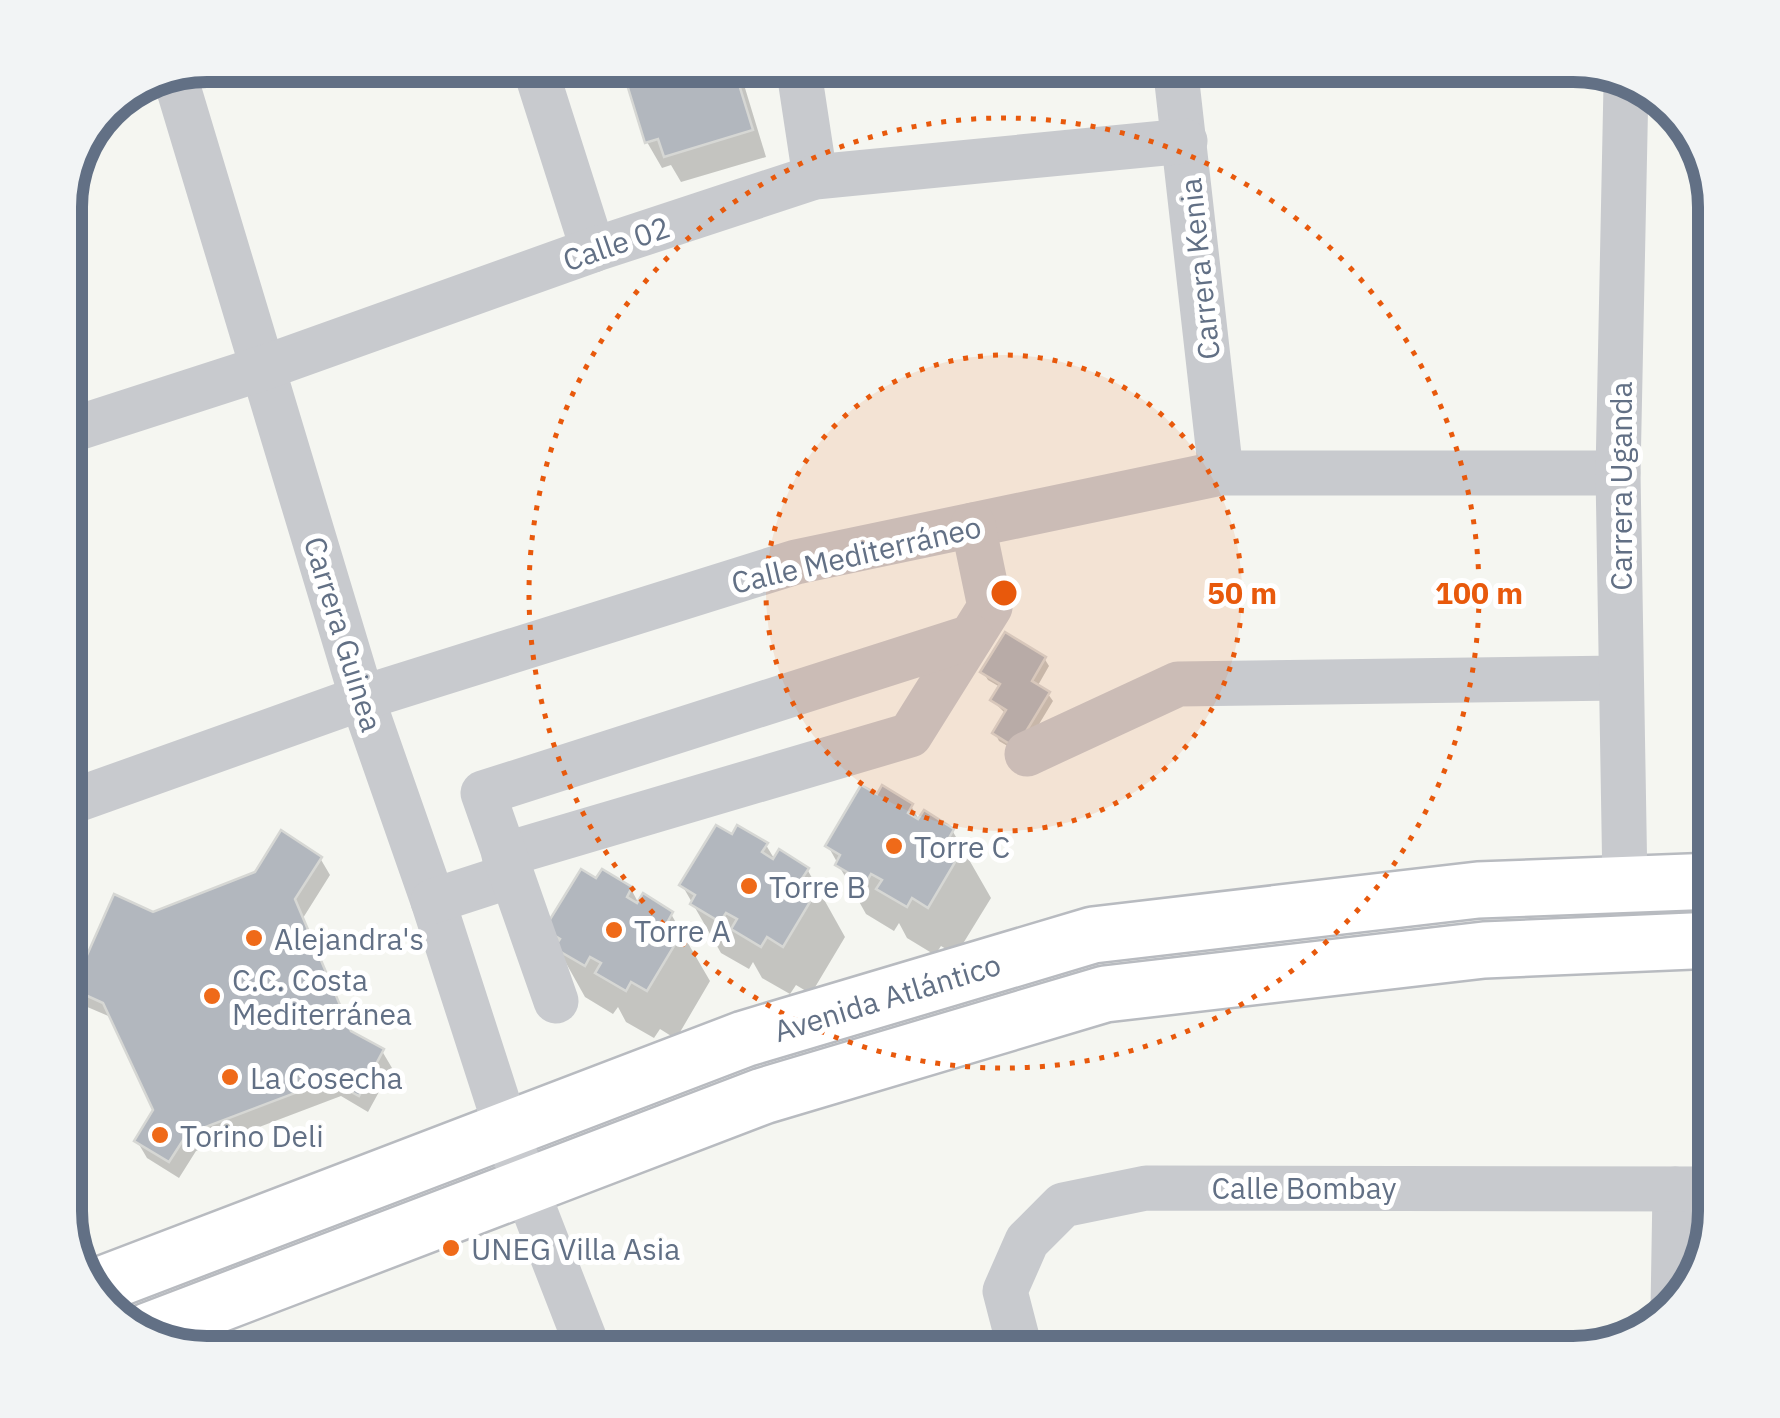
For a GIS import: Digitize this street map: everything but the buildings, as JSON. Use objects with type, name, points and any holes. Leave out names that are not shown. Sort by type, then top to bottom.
[{"type":"main road","name":"Avenida Atlántico","points":[[106,1283],[744,1039],[1093,935],[1478,890],[1698,882]]},
{"type":"main road","name":"Avenida Atlántico","points":[[161,1326],[763,1096],[1106,994],[1484,950],[1698,941]]},
{"type":"street","points":[[539,82],[592,250]]},
{"type":"street","points":[[801,82],[815,177]]},
{"type":"street","name":"Carrera Kenia","points":[[1177,82],[1221,474]]},
{"type":"street","name":"Carrera Guinea","points":[[178,87],[362,698],[434,901],[525,1186],[583,1336]]},
{"type":"street","name":"Carrera Uganda","points":[[1624,886],[1618,473],[1626,95]]},
{"type":"street","name":"Calle 02","points":[[83,426],[264,368],[592,250],[815,177],[1185,141]]},
{"type":"street","name":"Calle Mediterráneo","points":[[83,798],[362,698],[796,562],[1221,474],[1618,473]]},
{"type":"street","points":[[434,901],[507,866],[776,775],[910,735],[990,606],[973,525]]},
{"type":"street","points":[[556,1001],[483,793],[970,638]]},
{"type":"street","points":[[1027,754],[1178,684],[1620,678]]},
{"type":"street","points":[[754,707],[776,775]]},
{"type":"street","name":"Calle Bombay","points":[[1017,1336],[1005,1291],[1027,1241],[1063,1205],[1146,1188],[1695,1189]]},
{"type":"street","points":[[1679,1275],[1695,1189]]},
{"type":"place","name":"Torre C","points":[[894,846]]},
{"type":"place","name":"Torre B","points":[[749,886]]},
{"type":"place","name":"Torre A","points":[[614,930]]},
{"type":"place","name":"Alejandra's","points":[[254,938]]},
{"type":"place","name":"C.C. Costa Mediterránea","points":[[212,996]]},
{"type":"place","name":"La Cosecha","points":[[230,1077]]},
{"type":"place","name":"Torino Deli","points":[[160,1135]]},
{"type":"place","name":"UNEG Villa Asia","points":[[451,1248]]}]
